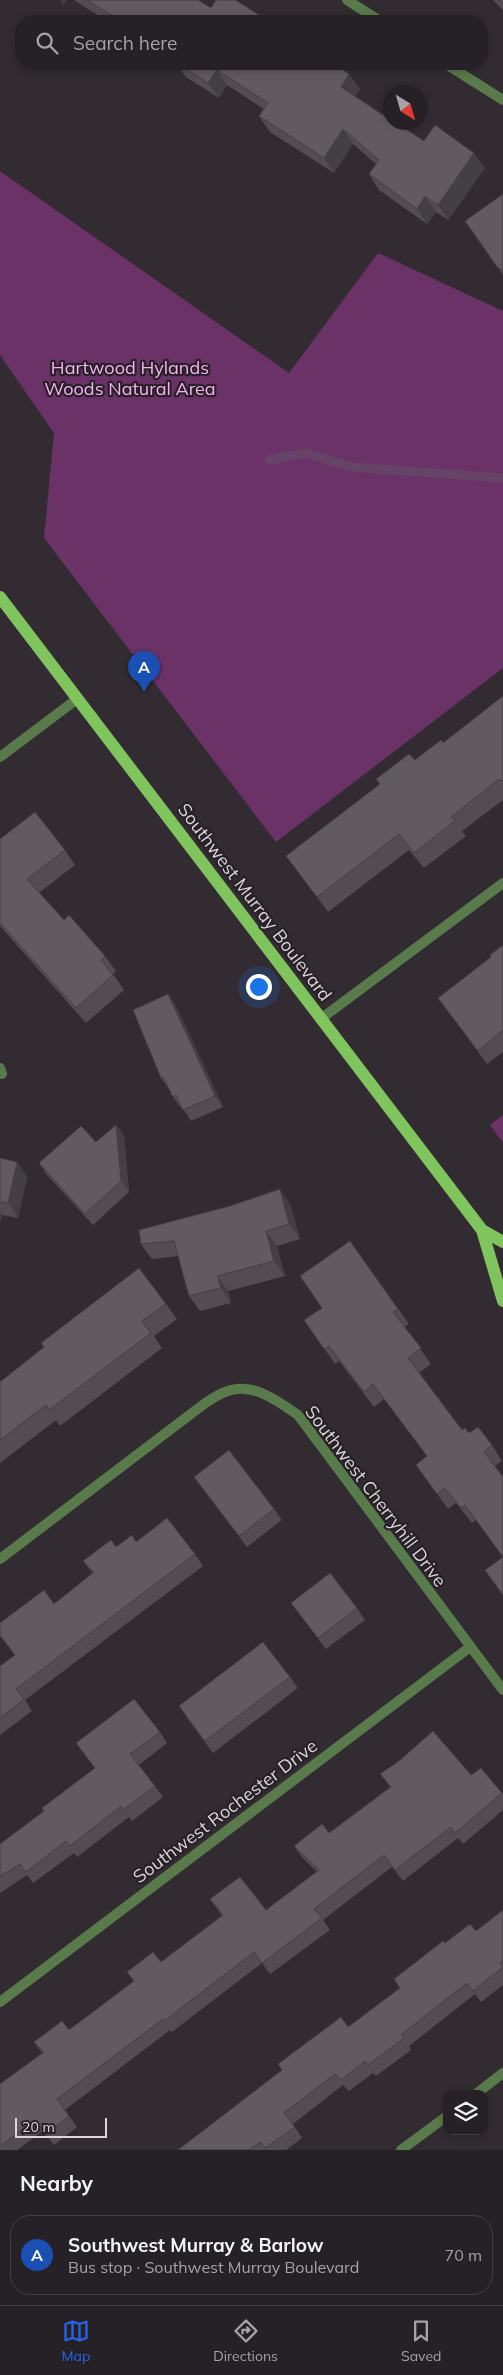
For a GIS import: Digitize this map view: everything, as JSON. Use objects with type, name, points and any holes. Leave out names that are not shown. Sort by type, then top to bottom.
[{"type":"main road","name":"Southwest Murray Boulevard","points":[[0,597],[482,1230],[503,1301]]},
{"type":"main road","name":"Southwest Murray Boulevard","points":[[482,1230],[503,1242]]},
{"type":"street","points":[[347,0],[371,15]]},
{"type":"street","points":[[456,70],[503,100]]},
{"type":"street","points":[[0,757],[77,698]]},
{"type":"street","points":[[322,1018],[503,883]]},
{"type":"street","name":"Southwest Cherryhill Drive","points":[[0,1559],[204,1404],[225,1391],[246,1389],[273,1398],[298,1415],[503,1690]]},
{"type":"street","name":"Southwest Rochester Drive","points":[[0,2002],[470,1647]]},
{"type":"street","points":[[481,2090],[503,2073]]},
{"type":"street","points":[[401,2150],[443,2119]]},
{"type":"green space","name":"Hartwood Hylands Woods Natural Area","points":[[0,171],[289,373],[378,253],[503,311],[503,668],[276,842],[44,538],[54,433],[0,355]]},
{"type":"green space","points":[[503,1115],[503,1143],[490,1125]]},
{"type":"building","points":[[87,0],[198,0],[211,8],[216,0],[235,0],[259,15],[111,15]]},
{"type":"building","points":[[187,70],[217,70],[208,83]]},
{"type":"building","points":[[217,70],[343,70],[349,74],[341,87],[383,115],[383,130],[407,130],[424,141],[435,125],[474,153],[438,205],[425,196],[417,209],[369,174],[379,160],[343,129],[324,158],[259,116],[268,103]]},
{"type":"building","points":[[503,194],[503,270],[498,268],[465,221]]},
{"type":"building","points":[[503,696],[503,779],[501,781],[499,779],[451,817],[455,821],[414,853],[399,834],[317,897],[286,856],[380,784],[376,779],[409,754],[415,760],[441,740],[443,743]]},
{"type":"building","points":[[35,812],[65,850],[27,879],[64,920],[69,915],[105,956],[101,960],[113,975],[76,1008],[0,923],[0,839]]},
{"type":"building","points":[[503,945],[503,1030],[478,1051],[438,998],[491,957],[490,955]]},
{"type":"building","points":[[168,994],[215,1096],[183,1110],[176,1095],[173,1097],[163,1077],[161,1078],[133,1010]]},
{"type":"building","points":[[116,1125],[121,1181],[85,1214],[39,1163],[81,1126],[96,1142]]},
{"type":"building","points":[[0,1158],[17,1162],[8,1203],[0,1202]]},
{"type":"building","points":[[280,1189],[289,1224],[266,1231],[274,1261],[217,1276],[221,1288],[189,1296],[174,1241],[141,1244],[139,1230],[230,1206]]},
{"type":"building","points":[[350,1241],[398,1309],[393,1312],[421,1348],[408,1358],[462,1430],[465,1428],[469,1433],[478,1427],[492,1445],[484,1452],[503,1477],[503,1557],[465,1505],[461,1508],[445,1488],[437,1494],[416,1465],[427,1456],[373,1384],[364,1392],[329,1346],[324,1349],[304,1320],[322,1308],[300,1276]]},
{"type":"building","points":[[139,1268],[166,1304],[142,1321],[151,1333],[49,1410],[46,1405],[0,1440],[0,1382],[44,1347],[41,1343]]},
{"type":"building","points":[[229,1450],[274,1509],[239,1536],[194,1477]]},
{"type":"building","points":[[167,1518],[195,1554],[16,1689],[24,1699],[0,1718],[0,1666],[15,1655],[0,1635],[0,1623],[44,1590],[54,1604],[94,1572],[83,1561],[111,1540],[116,1547],[132,1535],[136,1542]]},
{"type":"building","points":[[503,1557],[503,1595],[485,1570]]},
{"type":"building","points":[[330,1573],[357,1608],[318,1638],[291,1603]]},
{"type":"building","points":[[263,1642],[290,1677],[205,1741],[179,1706]]},
{"type":"building","points":[[134,1699],[160,1732],[130,1754],[155,1786],[124,1809],[121,1806],[70,1846],[66,1841],[26,1872],[20,1864],[0,1876],[0,1844],[44,1811],[42,1808],[95,1768],[76,1743]]},
{"type":"building","points":[[433,1731],[471,1775],[481,1768],[502,1793],[455,1833],[451,1827],[395,1870],[384,1855],[314,1909],[322,1918],[262,1963],[254,1952],[57,2099],[69,2116],[46,2134],[35,2120],[0,2146],[0,2084],[44,2052],[34,2042],[62,2021],[69,2030],[134,1981],[127,1972],[153,1952],[161,1962],[223,1915],[210,1899],[240,1877],[266,1910],[319,1870],[294,1846],[322,1824],[329,1833],[391,1787],[380,1774],[399,1761]]},
{"type":"building","points":[[503,1910],[503,1960],[500,1963],[503,1967],[473,1991],[467,1983],[401,2035],[404,2038],[368,2065],[365,2061],[341,2080],[335,2074],[284,2113],[295,2127],[265,2148],[260,2142],[249,2150],[178,2150],[282,2070],[278,2064],[341,2017],[348,2027],[400,1988],[394,1979],[443,1941],[445,1943],[470,1924],[476,1931]]},
{"type":"waterway","points":[[269,460],[306,453],[352,467],[503,478]]},
{"type":"place","name":"Southwest Murray & Barlow","points":[[144,692]]}]
